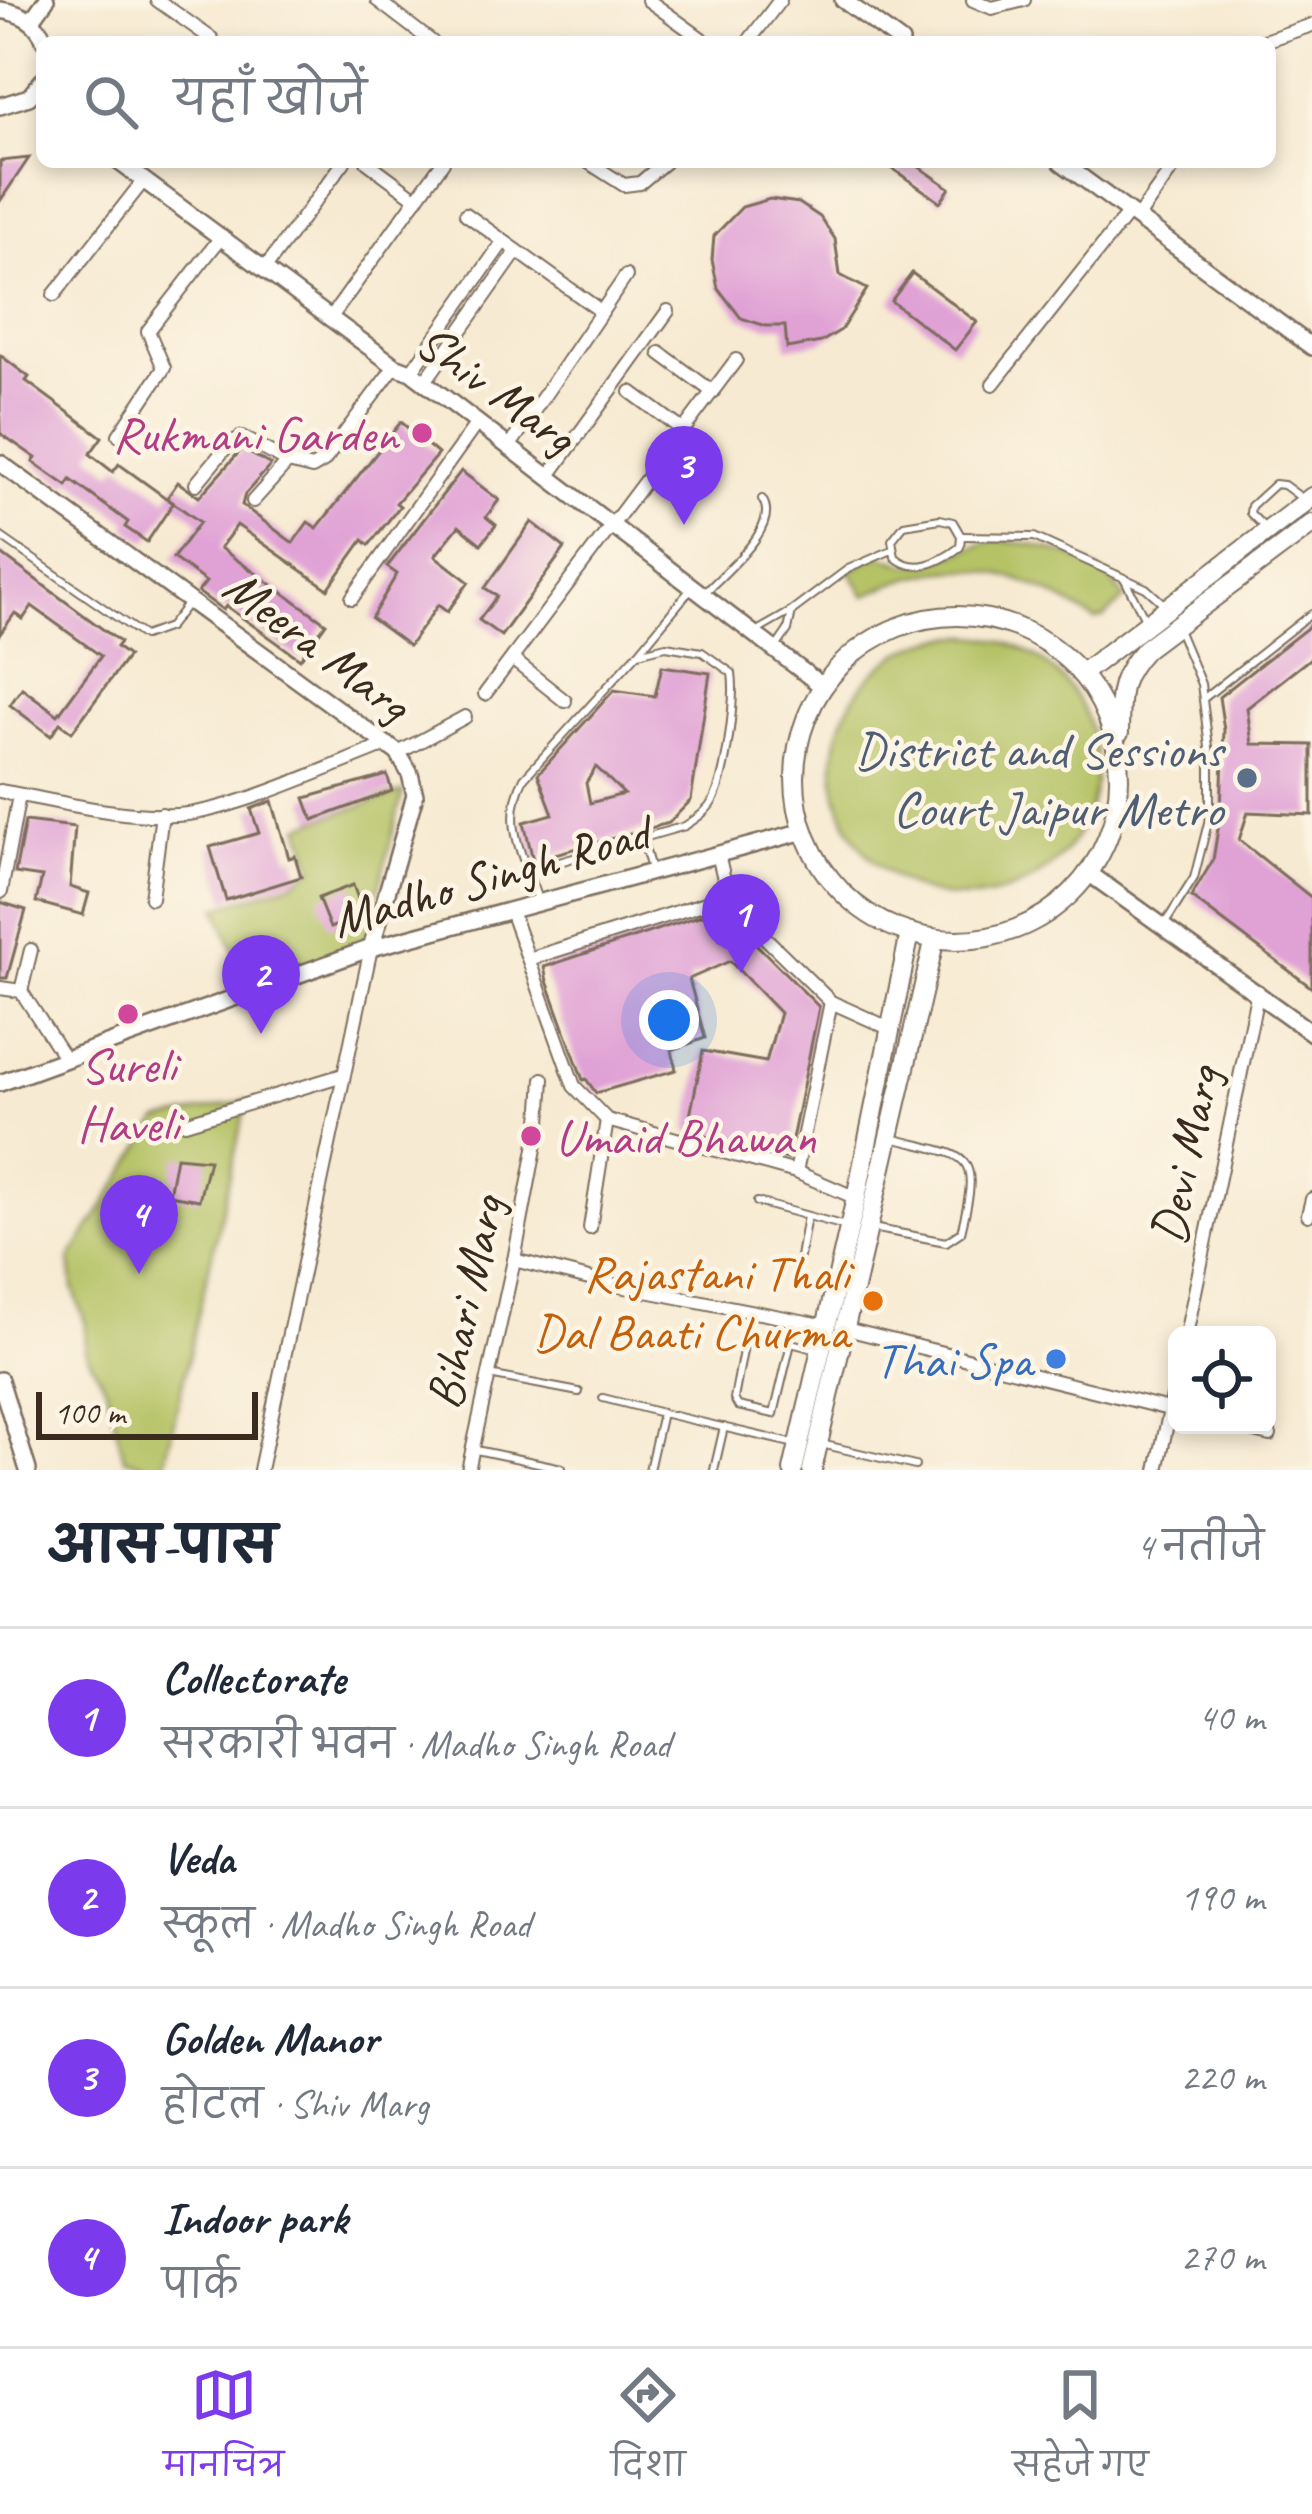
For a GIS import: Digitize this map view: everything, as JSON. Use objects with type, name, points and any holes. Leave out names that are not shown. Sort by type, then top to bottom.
[{"type":"main road","points":[[1119,762],[1112,725],[1081,674],[1048,642],[1004,622],[929,617],[887,630],[852,653],[822,686],[797,747],[795,791],[804,831],[818,862],[840,892],[874,918],[934,942],[992,938],[1032,924],[1067,899],[1090,874],[1106,845],[1118,809],[1119,762],[1120,693],[1125,670],[1172,616],[1309,499]]},
{"type":"main road","points":[[1081,674],[1148,623],[1172,616],[1312,524]]},
{"type":"main road","points":[[859,1227],[856,1198],[910,933]]},
{"type":"main road","points":[[793,1470],[808,1444],[859,1227],[890,1137],[934,942]]},
{"type":"main road","points":[[812,1470],[808,1444],[821,1351],[834,1327]]},
{"type":"street","points":[[31,21],[46,0]]},
{"type":"street","points":[[157,0],[208,36]]},
{"type":"street","points":[[377,0],[423,36]]},
{"type":"street","points":[[648,0],[698,36]]},
{"type":"street","points":[[752,36],[779,0]]},
{"type":"street","points":[[844,0],[865,6],[895,36]]},
{"type":"street","points":[[973,0],[990,4],[1024,0]]},
{"type":"street","points":[[0,10],[31,21],[41,36]]},
{"type":"street","points":[[1276,37],[1312,26]]},
{"type":"street","points":[[0,106],[35,102]]},
{"type":"street","name":"Shiv Marg","points":[[127,168],[477,423],[822,686]]},
{"type":"street","points":[[266,267],[340,168]]},
{"type":"street","points":[[375,168],[416,199]]},
{"type":"street","points":[[332,316],[438,168]]},
{"type":"street","points":[[597,168],[624,185],[640,183],[657,168]]},
{"type":"street","points":[[1069,168],[1312,347]]},
{"type":"street","points":[[993,384],[1172,168]]},
{"type":"street","points":[[54,295],[144,180]]},
{"type":"street","points":[[466,214],[602,311]]},
{"type":"street","points":[[119,434],[164,368],[148,331],[222,236]]},
{"type":"street","points":[[410,374],[503,242]]},
{"type":"street","points":[[196,484],[229,444],[242,437],[288,462],[312,468],[324,461],[410,374],[517,251]]},
{"type":"street","points":[[509,447],[626,276]]},
{"type":"street","points":[[548,477],[668,311]]},
{"type":"street","points":[[660,353],[712,392]]},
{"type":"street","points":[[485,694],[736,360]]},
{"type":"street","points":[[632,392],[685,431]]},
{"type":"street","points":[[352,598],[477,423]]},
{"type":"street","points":[[253,501],[288,462]]},
{"type":"street","name":"Meera Marg","points":[[0,463],[393,749],[410,774],[415,795],[371,948],[260,1470]]},
{"type":"street","points":[[512,659],[565,701]]},
{"type":"street","points":[[0,791],[120,812],[179,815],[393,749],[465,717]]},
{"type":"street","points":[[1,892],[19,795]]},
{"type":"street","points":[[151,898],[162,814]]},
{"type":"street","name":"Madho Singh Road","points":[[0,1083],[371,948],[804,831]]},
{"type":"street","points":[[718,854],[728,896],[741,914],[831,1001],[891,1029]]},
{"type":"street","points":[[1090,874],[1312,1033]]},
{"type":"street","points":[[529,959],[728,896]]},
{"type":"street","points":[[511,910],[574,1086],[607,1120],[796,1172],[856,1198]]},
{"type":"street","points":[[31,950],[21,991],[66,1060]]},
{"type":"street","points":[[0,988],[21,991]]},
{"type":"street","name":"Devi Marg","points":[[1188,1326],[1258,991]]},
{"type":"street","points":[[796,1172],[831,1001]]},
{"type":"street","points":[[185,1123],[343,1075]]},
{"type":"street","name":"Bihari Marg","points":[[468,1470],[514,1260],[540,1122],[543,1079]]},
{"type":"street","points":[[590,1228],[607,1120]]},
{"type":"street","points":[[1308,1215],[1312,1199]]},
{"type":"street","points":[[514,1260],[605,1283],[834,1327],[1168,1410]]},
{"type":"street","points":[[0,1380],[28,1470]]},
{"type":"street","points":[[1157,1470],[1168,1432]]},
{"type":"lane","points":[[1268,531],[1250,513],[1251,506],[1275,484],[1284,484],[1309,499]]},
{"type":"lane","points":[[539,903],[513,825],[512,801],[524,778],[697,591],[761,533],[768,518],[762,499]]},
{"type":"lane","points":[[919,521],[953,522],[961,536],[959,548],[918,566],[901,563],[892,550],[897,532],[919,521]]},
{"type":"lane","points":[[0,536],[144,636],[169,627],[190,601]]},
{"type":"lane","points":[[961,536],[1034,536],[1146,588],[1172,616],[1201,685],[1210,755],[1210,815],[1195,878],[1164,925]]},
{"type":"lane","points":[[754,634],[848,569],[892,550]]},
{"type":"lane","points":[[1125,580],[1148,623]]},
{"type":"lane","points":[[775,650],[788,630],[792,611]]},
{"type":"lane","points":[[1203,699],[1312,613]]},
{"type":"lane","points":[[528,871],[686,826],[704,814],[716,796],[735,697],[732,673],[702,652],[666,646],[638,653]]},
{"type":"lane","points":[[643,838],[652,872]]},
{"type":"lane","points":[[757,1202],[946,1242],[961,1232],[973,1186],[967,1162],[958,1155],[890,1137]]},
{"type":"lane","points":[[800,1257],[807,1216]]},
{"type":"lane","points":[[745,1340],[734,1399],[738,1406],[774,1414],[791,1343],[821,1351]]},
{"type":"lane","points":[[489,1375],[579,1392]]},
{"type":"lane","points":[[603,1397],[915,1466]]},
{"type":"lane","points":[[650,1470],[662,1412]]},
{"type":"lane","points":[[713,1470],[724,1427]]},
{"type":"lane","points":[[472,1449],[562,1468]]},
{"type":"green space","points":[[994,540],[1048,549],[1084,562],[1125,598],[1104,618],[1095,620],[1038,588],[984,572],[928,573],[865,596],[850,571],[879,555],[908,565],[928,563]]},
{"type":"green space","points":[[965,636],[1015,646],[1058,674],[1086,717],[1096,767],[1086,817],[1058,860],[1015,888],[965,898],[915,888],[872,860],[844,817],[834,767],[844,717],[872,674],[915,646]]},
{"type":"green space","points":[[403,792],[365,944],[246,982],[217,908],[292,883],[314,868],[300,826]]},
{"type":"green space","points":[[247,1100],[160,1470],[124,1458],[106,1387],[85,1351],[86,1325],[73,1288],[70,1259],[158,1121]]},
{"type":"building","points":[[29,158],[0,201],[0,161]]},
{"type":"building","points":[[892,168],[921,168],[950,188],[940,202]]},
{"type":"building","points":[[770,199],[799,203],[820,217],[835,239],[840,275],[867,289],[841,330],[821,342],[787,348],[785,326],[741,318],[718,288],[712,260],[714,236],[742,207]]},
{"type":"building","points":[[912,273],[977,322],[955,350],[891,301]]},
{"type":"building","points":[[0,355],[29,377],[26,381],[102,437],[90,454],[113,472],[119,464],[173,503],[147,542],[125,527],[128,522],[71,480],[67,486],[0,433]]},
{"type":"building","points":[[401,422],[438,454],[396,503],[400,506],[369,545],[363,540],[328,589],[237,525],[220,548],[326,623],[300,659],[226,606],[223,610],[198,592],[206,582],[173,558],[200,522],[167,498],[178,482],[199,497],[242,449],[271,465],[245,494],[242,505],[293,543],[308,522],[317,528]]},
{"type":"building","points":[[461,471],[499,500],[486,517],[496,525],[481,544],[459,526],[435,556],[469,582],[447,612],[438,605],[409,646],[371,618],[397,574],[387,567]]},
{"type":"building","points":[[532,522],[565,548],[501,636],[479,620],[497,596],[485,588]]},
{"type":"building","points":[[0,553],[120,642],[116,647],[128,656],[72,732],[60,723],[51,736],[10,705],[22,688],[58,715],[101,656],[32,606],[23,619],[15,613],[0,634]]},
{"type":"building","name":"District and Sessions Court Jaipur Metro","points":[[1312,624],[1312,657],[1247,708],[1252,744],[1312,745],[1312,815],[1248,812],[1239,840],[1312,898],[1312,988],[1191,897],[1213,860],[1221,810],[1224,730],[1219,697]]},
{"type":"building","points":[[662,666],[710,673],[691,800],[669,823],[533,860],[524,822],[553,814],[538,774],[614,690],[655,696]],"holes":[[[596,767],[624,794],[590,803],[586,783]]]},
{"type":"building","points":[[387,775],[392,791],[313,820],[305,798]]},
{"type":"building","points":[[272,801],[289,858],[295,856],[301,877],[226,900],[210,847],[259,833],[251,809]]},
{"type":"building","points":[[25,821],[75,827],[70,887],[89,893],[83,915],[36,902],[42,877],[15,873]]},
{"type":"building","points":[[353,885],[364,915],[330,928],[318,898]]},
{"type":"building","points":[[0,902],[26,910],[7,978],[0,978]]},
{"type":"building","points":[[714,911],[720,939],[743,931],[819,1007],[788,1159],[687,1131],[703,1051],[766,1062],[780,1013],[730,961],[689,979],[705,1038],[672,1050],[676,1070],[596,1093],[583,1080],[547,981],[544,967]]},
{"type":"building","points":[[176,1157],[209,1160],[199,1200],[169,1195]]},
{"type":"place","name":"Rukmani Garden","points":[[422,433]]},
{"type":"place","name":"Golden Manor","points":[[684,525]]},
{"type":"place","name":"District and Sessions Court Jaipur Metro","points":[[1247,778]]},
{"type":"place","name":"Collectorate","points":[[741,973]]},
{"type":"place","name":"Sureli Haveli","points":[[128,1014]]},
{"type":"place","name":"Veda","points":[[261,1034]]},
{"type":"place","name":"Umaid Bhawan","points":[[531,1136]]},
{"type":"place","name":"Indoor park","points":[[139,1274]]},
{"type":"place","name":"Rajastani Thali Dal Baati Churma","points":[[873,1301]]},
{"type":"place","name":"Thai Spa","points":[[1056,1359]]}]
